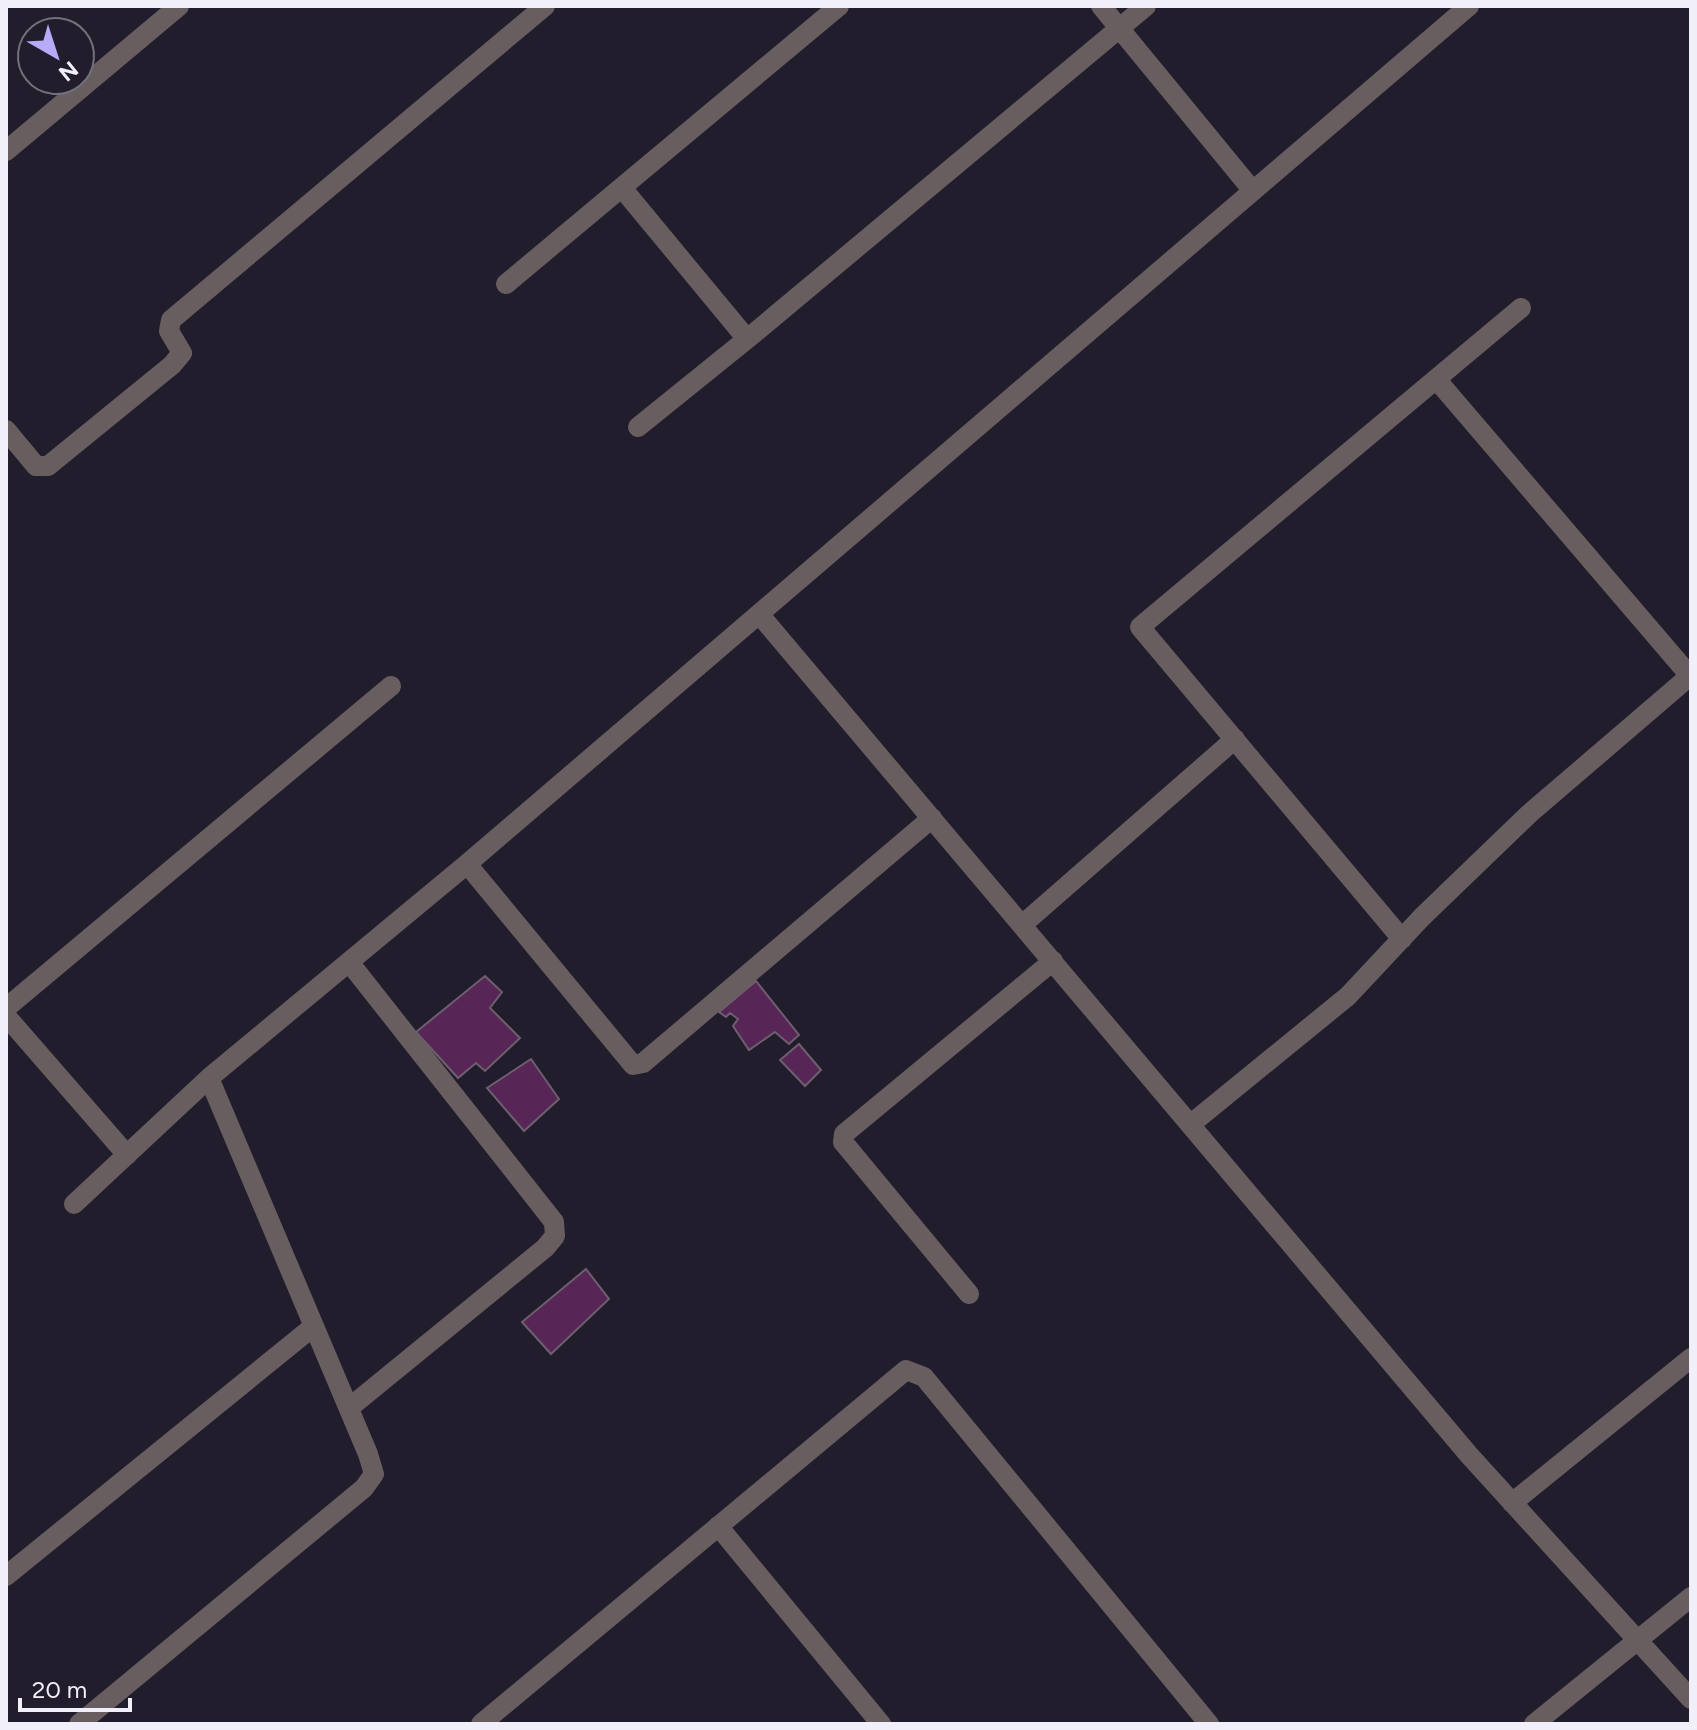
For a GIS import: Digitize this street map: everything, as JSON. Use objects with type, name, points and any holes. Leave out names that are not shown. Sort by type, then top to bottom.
[{"type":"street","points":[[6,151],[179,6]]},
{"type":"street","points":[[6,430],[36,466],[48,466],[172,365],[182,353],[169,331],[171,320],[545,6]]},
{"type":"street","points":[[506,284],[839,6]]},
{"type":"street","points":[[1101,6],[1253,191]]},
{"type":"street","points":[[638,427],[1146,6]]},
{"type":"street","points":[[74,1204],[209,1078],[467,864],[1469,6]]},
{"type":"street","points":[[622,188],[747,339]]},
{"type":"street","points":[[1402,939],[1140,627],[1521,308]]},
{"type":"street","points":[[1191,1124],[1348,996],[1529,814],[1691,676],[1436,379]]},
{"type":"street","points":[[759,614],[1469,1455],[1691,1699]]},
{"type":"street","points":[[6,1008],[391,686]]},
{"type":"street","points":[[1022,925],[1235,739]]},
{"type":"street","points":[[467,864],[633,1065],[643,1063],[932,818]]},
{"type":"street","points":[[969,1294],[843,1142],[844,1134],[1053,961]]},
{"type":"street","points":[[349,962],[554,1222],[555,1236],[545,1248],[349,1408]]},
{"type":"street","points":[[6,1016],[127,1155]]},
{"type":"street","points":[[79,1724],[364,1488],[374,1474],[209,1078]]},
{"type":"street","points":[[6,1576],[314,1326]]},
{"type":"street","points":[[1512,1503],[1691,1358]]},
{"type":"street","points":[[481,1724],[906,1370],[924,1377],[1209,1724]]},
{"type":"street","points":[[718,1526],[881,1724]]},
{"type":"street","points":[[1534,1724],[1691,1597]]},
{"type":"building","points":[[485,976],[502,992],[490,1008],[520,1038],[485,1071],[476,1063],[458,1078],[416,1032]]},
{"type":"building","points":[[756,981],[799,1035],[789,1044],[775,1032],[749,1050],[733,1026],[738,1019],[730,1013],[726,1017],[719,1012]]},
{"type":"building","points":[[799,1044],[821,1070],[805,1086],[780,1060]]},
{"type":"building","points":[[531,1059],[559,1099],[524,1131],[487,1088]]},
{"type":"building","points":[[586,1269],[609,1299],[551,1354],[522,1322]]}]
